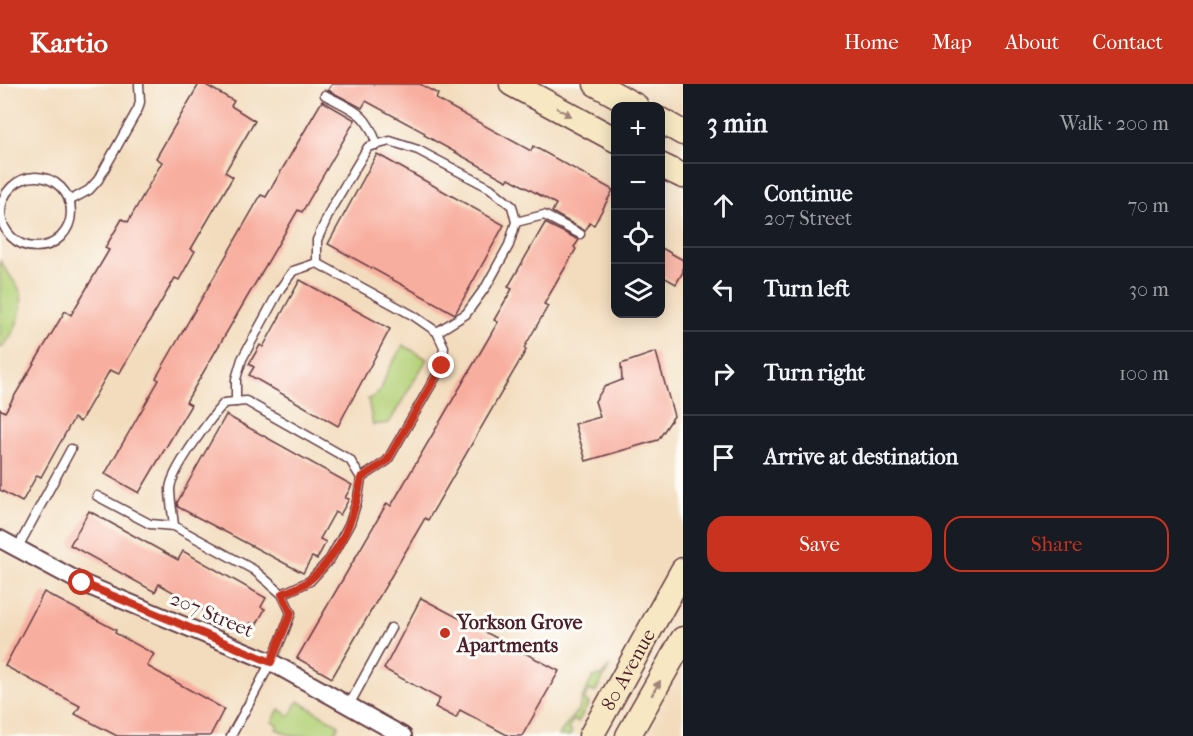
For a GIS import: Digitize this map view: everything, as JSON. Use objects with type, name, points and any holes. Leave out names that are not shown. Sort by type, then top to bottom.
[{"type":"main road","points":[[512,84],[611,138]]},
{"type":"main road","points":[[596,84],[629,102]]},
{"type":"main road","points":[[665,123],[683,133]]},
{"type":"main road","points":[[665,167],[683,176]]},
{"type":"main road","name":"80 Avenue","points":[[591,736],[683,570]]},
{"type":"main road","name":"80 Avenue","points":[[628,736],[683,639]]},
{"type":"street","name":"207 Street","points":[[0,539],[82,583],[271,662],[403,736]]},
{"type":"lane","points":[[69,201],[89,190],[98,180],[138,109],[139,84]]},
{"type":"lane","points":[[325,95],[363,116],[372,129],[377,145]]},
{"type":"lane","points":[[317,263],[318,240],[332,207],[368,147],[390,141],[418,150],[490,189],[512,206],[516,222],[509,245],[487,285],[466,314],[437,332]]},
{"type":"lane","points":[[38,177],[50,180],[61,187],[69,201],[70,221],[65,232],[45,247],[33,248],[21,245],[3,228],[0,216],[1,204],[6,192],[15,183],[26,178],[38,177]]},
{"type":"lane","points":[[516,222],[544,215],[580,234]]},
{"type":"lane","points":[[236,402],[236,379],[242,359],[280,289],[293,271],[317,263],[414,316],[437,332],[444,346],[442,366],[387,461],[361,478]]},
{"type":"lane","points":[[174,526],[170,487],[206,424],[225,403],[246,401],[350,460],[361,478],[358,498],[350,523],[330,559],[310,581],[282,594]]},
{"type":"lane","points":[[16,549],[71,449]]},
{"type":"lane","points":[[97,496],[150,524],[174,526],[254,570],[282,594],[291,613],[271,662],[231,736]]},
{"type":"lane","points":[[349,705],[391,628]]},
{"type":"green space","points":[[0,261],[20,291],[22,300],[14,331],[0,349]]},
{"type":"green space","points":[[403,345],[427,359],[389,423],[373,425],[368,399],[381,390]]},
{"type":"green space","points":[[610,666],[595,692],[589,690],[584,700],[589,703],[578,722],[573,720],[568,729],[572,732],[570,736],[558,736],[578,712],[593,677],[601,676]]},
{"type":"green space","points":[[298,701],[339,725],[335,732],[342,736],[291,736],[276,729],[278,725],[272,722],[279,709],[290,716]]},
{"type":"building","points":[[199,84],[204,84],[234,101],[231,106],[255,121],[225,172],[233,177],[191,249],[195,251],[179,280],[175,278],[119,374],[110,370],[80,422],[74,418],[41,477],[37,475],[22,502],[0,490],[0,409],[5,412],[65,311],[71,315],[109,250],[105,248],[122,219],[128,222],[162,162],[156,158]]},
{"type":"building","points":[[332,84],[420,84],[438,94],[436,99],[531,151],[533,146],[611,189],[611,194],[594,225],[590,223],[585,231],[552,212],[556,204],[509,178],[507,181],[366,101],[362,108],[328,90]]},
{"type":"building","points":[[322,101],[355,120],[302,212],[298,210],[186,402],[191,405],[139,493],[105,474],[159,380],[156,378],[261,195],[266,197]]},
{"type":"building","points":[[377,154],[504,225],[455,314],[328,244]]},
{"type":"building","points":[[545,223],[579,240],[574,247],[576,249],[544,304],[548,306],[524,348],[526,350],[428,520],[425,518],[332,678],[297,658],[387,503],[391,506],[498,322],[494,320],[512,289],[508,287]]},
{"type":"building","points":[[665,250],[683,260],[683,272],[676,284],[665,278]]},
{"type":"building","points":[[300,280],[390,329],[338,426],[249,375],[254,367],[249,364],[260,345],[263,347]]},
{"type":"building","points":[[656,352],[674,416],[658,440],[586,461],[575,424],[600,417],[595,401],[604,387],[622,380],[621,364]]},
{"type":"building","points":[[226,415],[352,485],[345,498],[349,499],[340,515],[335,512],[320,539],[326,542],[317,559],[312,557],[303,573],[178,507],[177,503]]},
{"type":"building","points":[[89,511],[178,560],[183,551],[266,598],[261,607],[265,609],[256,625],[251,623],[245,633],[159,584],[155,592],[70,545]]},
{"type":"building","points":[[44,592],[116,630],[115,633],[154,654],[147,666],[224,709],[210,736],[117,736],[75,714],[80,706],[5,666]]},
{"type":"building","name":"Yorkson Grove Apartments","points":[[421,598],[559,671],[522,736],[509,736],[460,710],[456,718],[435,707],[440,699],[384,669]]},
{"type":"place","name":"Yorkson Grove Apartments","points":[[445,633]]},
{"type":"route","points":[[82,583],[271,662],[291,613],[282,594],[310,581],[330,559],[350,523],[358,498],[361,478],[387,461],[442,366]]}]
